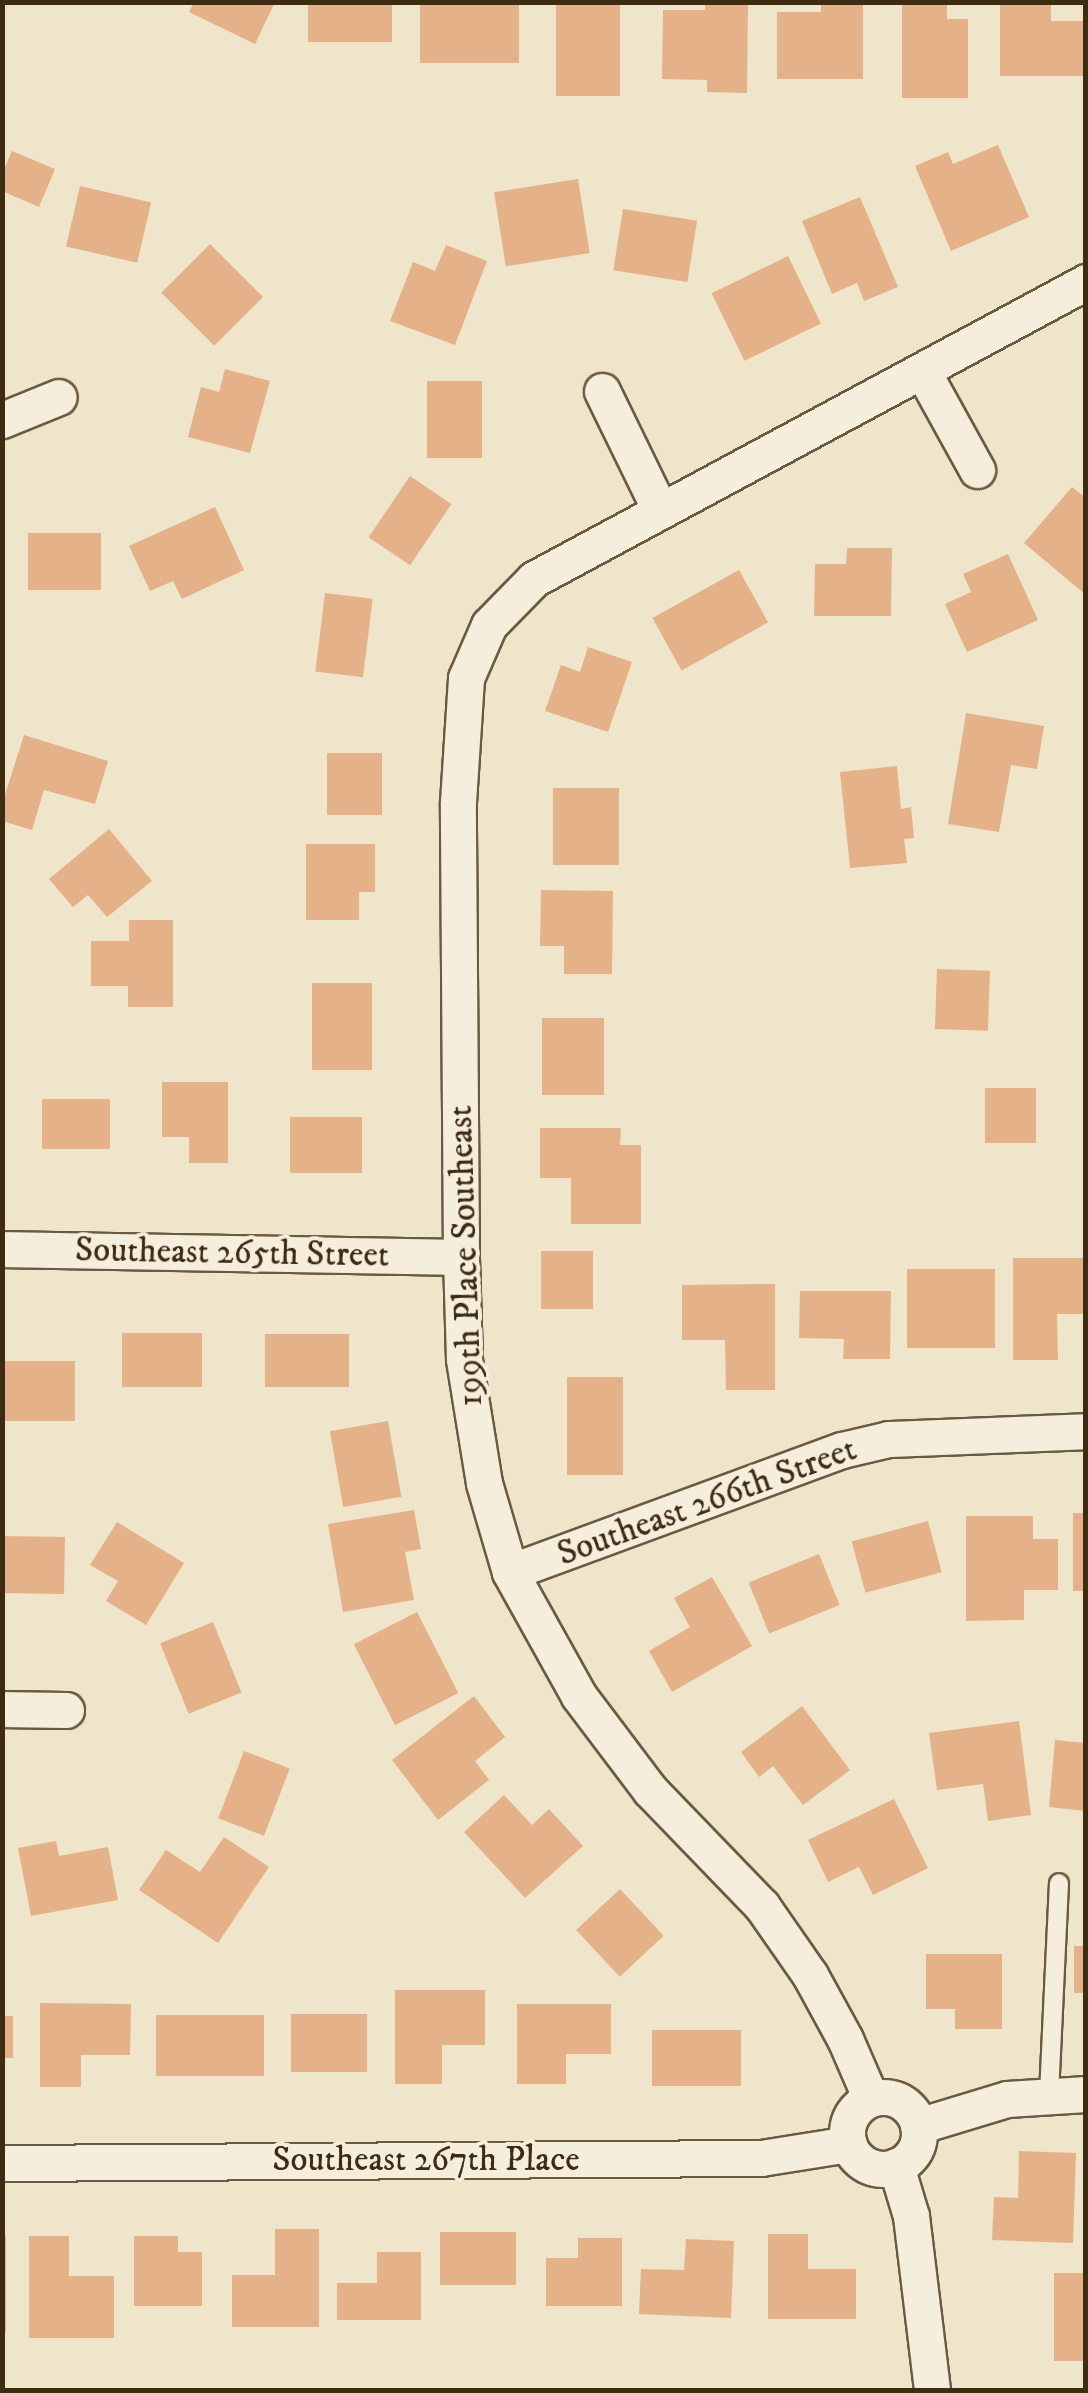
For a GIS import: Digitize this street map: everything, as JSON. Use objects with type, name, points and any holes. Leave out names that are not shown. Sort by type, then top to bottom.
[{"type":"street","name":"199th Place Southeast","points":[[871,2099],[846,2039],[810,1975],[762,1906],[650,1790],[606,1736],[510,1572],[471,1418],[461,1257],[458,802],[466,678],[489,625],[534,579],[659,508],[1086,282]]},
{"type":"street","points":[[922,372],[977,470]]},
{"type":"street","points":[[602,391],[659,508]]},
{"type":"street","points":[[2,420],[59,397]]},
{"type":"street","name":"Southeast 265th Street","points":[[2,1249],[461,1257]]},
{"type":"street","name":"Southeast 266th Street","points":[[510,1572],[842,1450],[889,1439],[1086,1431]]},
{"type":"street","points":[[2,1709],[66,1710]]},
{"type":"street","points":[[918,2126],[1007,2099],[1086,2094]]},
{"type":"street","points":[[871,2099],[898,2100],[910,2108],[918,2126],[916,2148],[896,2166],[868,2166],[849,2144],[850,2118],[871,2099]]},
{"type":"street","name":"Southeast 267th Place","points":[[2,2163],[761,2158],[849,2144]]},
{"type":"street","points":[[896,2166],[911,2216],[932,2390]]},
{"type":"lane","points":[[1049,2095],[1059,1883]]},
{"type":"building","points":[[194,2],[275,2],[255,44],[189,12]]},
{"type":"building","points":[[308,2],[392,2],[392,42],[308,42]]},
{"type":"building","points":[[556,2],[620,2],[620,96],[556,96]]},
{"type":"building","points":[[705,2],[748,2],[747,93],[707,92],[707,80],[662,79],[663,10],[705,10]]},
{"type":"building","points":[[821,2],[863,2],[863,79],[777,79],[777,12],[821,12]]},
{"type":"building","points":[[902,2],[947,2],[947,19],[968,19],[968,98],[902,98]]},
{"type":"building","points":[[420,3],[519,3],[519,63],[420,63]]},
{"type":"building","points":[[1000,5],[1051,5],[1051,21],[1086,21],[1086,76],[1000,76]]},
{"type":"building","points":[[998,145],[1029,217],[951,251],[915,166],[948,152],[953,164]]},
{"type":"building","points":[[12,151],[55,169],[39,207],[2,191],[2,174]]},
{"type":"building","points":[[578,179],[590,253],[506,266],[494,192]]},
{"type":"building","points":[[80,186],[151,202],[137,263],[66,246]]},
{"type":"building","points":[[860,197],[898,287],[864,301],[857,283],[832,294],[802,221]]},
{"type":"building","points":[[623,209],[697,221],[687,282],[613,270]]},
{"type":"building","points":[[210,244],[263,297],[214,346],[161,293]]},
{"type":"building","points":[[446,245],[487,261],[455,345],[390,321],[413,262],[435,271]]},
{"type":"building","points":[[788,256],[821,323],[744,361],[712,293]]},
{"type":"building","points":[[225,369],[270,381],[250,453],[188,437],[201,387],[219,392]]},
{"type":"building","points":[[427,381],[482,381],[482,458],[427,458]]},
{"type":"building","points":[[410,476],[451,504],[410,565],[369,537]]},
{"type":"building","points":[[1072,487],[1086,498],[1086,595],[1024,543]]},
{"type":"building","points":[[215,507],[244,570],[182,599],[173,581],[150,591],[129,546]]},
{"type":"building","points":[[28,533],[101,533],[101,590],[28,590]]},
{"type":"building","points":[[847,548],[892,548],[891,616],[814,616],[815,564],[846,564]]},
{"type":"building","points":[[1008,554],[1038,620],[967,652],[945,604],[971,592],[963,574]]},
{"type":"building","points":[[739,570],[768,622],[682,670],[652,618]]},
{"type":"building","points":[[325,593],[373,599],[363,677],[315,671]]},
{"type":"building","points":[[588,647],[632,662],[608,732],[545,711],[561,665],[580,672]]},
{"type":"building","points":[[966,713],[1044,726],[1037,769],[1011,765],[999,832],[948,824]]},
{"type":"building","points":[[24,735],[108,761],[95,804],[44,790],[32,830],[2,821],[2,804]]},
{"type":"building","points":[[327,753],[382,753],[382,815],[327,815]]},
{"type":"building","points":[[897,766],[901,809],[911,807],[914,838],[904,839],[907,863],[850,868],[840,772]]},
{"type":"building","points":[[553,788],[619,788],[619,865],[553,865]]},
{"type":"building","points":[[109,829],[152,881],[107,917],[88,895],[73,907],[49,879]]},
{"type":"building","points":[[306,844],[375,844],[375,892],[359,892],[359,920],[306,920]]},
{"type":"building","points":[[541,890],[613,891],[612,974],[564,974],[564,946],[540,946]]},
{"type":"building","points":[[129,920],[173,920],[173,1007],[128,1007],[128,986],[91,986],[91,941],[129,941]]},
{"type":"building","points":[[937,969],[990,971],[988,1031],[935,1029]]},
{"type":"building","points":[[312,983],[372,983],[372,1070],[312,1070]]},
{"type":"building","points":[[542,1018],[604,1018],[604,1095],[542,1095]]},
{"type":"building","points":[[162,1082],[228,1082],[228,1163],[189,1163],[189,1137],[162,1137]]},
{"type":"building","points":[[985,1088],[1036,1088],[1036,1143],[985,1143]]},
{"type":"building","points":[[42,1099],[110,1099],[110,1149],[42,1149]]},
{"type":"building","points":[[290,1117],[362,1117],[362,1173],[290,1173]]},
{"type":"building","points":[[540,1128],[621,1128],[620,1145],[641,1145],[641,1224],[571,1224],[571,1178],[540,1178]]},
{"type":"building","points":[[541,1251],[593,1251],[593,1309],[541,1309]]},
{"type":"building","points":[[1013,1258],[1086,1258],[1086,1314],[1057,1314],[1058,1360],[1013,1360]]},
{"type":"building","points":[[907,1269],[995,1269],[995,1348],[907,1348]]},
{"type":"building","points":[[775,1284],[775,1390],[726,1390],[725,1340],[682,1340],[682,1285]]},
{"type":"building","points":[[800,1291],[891,1291],[890,1359],[843,1359],[844,1339],[799,1338]]},
{"type":"building","points":[[122,1333],[202,1333],[202,1387],[122,1387]]},
{"type":"building","points":[[265,1334],[349,1334],[349,1387],[265,1387]]},
{"type":"building","points":[[2,1361],[75,1361],[75,1421],[2,1421]]},
{"type":"building","points":[[567,1377],[623,1377],[623,1475],[567,1475]]},
{"type":"building","points":[[388,1421],[401,1497],[343,1507],[330,1431]]},
{"type":"building","points":[[414,1510],[421,1549],[405,1552],[414,1600],[343,1612],[328,1524]]},
{"type":"building","points":[[1073,1513],[1086,1513],[1086,1591],[1073,1591]]},
{"type":"building","points":[[966,1516],[1033,1516],[1033,1539],[1058,1539],[1058,1590],[1024,1590],[1024,1620],[966,1621]]},
{"type":"building","points":[[928,1521],[942,1572],[865,1593],[852,1541]]},
{"type":"building","points":[[117,1522],[184,1563],[146,1625],[106,1601],[118,1581],[90,1565]]},
{"type":"building","points":[[2,1536],[65,1537],[64,1594],[2,1593]]},
{"type":"building","points":[[819,1554],[840,1605],[769,1633],[749,1582]]},
{"type":"building","points":[[712,1577],[752,1646],[672,1692],[649,1651],[690,1627],[674,1598]]},
{"type":"building","points":[[417,1612],[458,1693],[395,1725],[354,1644]]},
{"type":"building","points":[[213,1622],[241,1692],[189,1714],[160,1643]]},
{"type":"building","points":[[474,1696],[505,1737],[475,1761],[489,1780],[438,1820],[392,1760]]},
{"type":"building","points":[[802,1706],[850,1770],[803,1805],[773,1766],[759,1777],[741,1752]]},
{"type":"building","points":[[1019,1721],[1031,1815],[988,1821],[983,1784],[937,1790],[929,1733]]},
{"type":"building","points":[[1055,1740],[1086,1743],[1086,1811],[1049,1807]]},
{"type":"building","points":[[244,1751],[290,1769],[264,1836],[218,1818]]},
{"type":"building","points":[[504,1795],[532,1825],[549,1809],[583,1846],[525,1898],[464,1832]]},
{"type":"building","points":[[894,1799],[928,1868],[873,1895],[859,1867],[828,1882],[808,1840]]},
{"type":"building","points":[[224,1837],[269,1867],[218,1943],[139,1890],[166,1850],[200,1872]]},
{"type":"building","points":[[56,1841],[59,1856],[108,1847],[118,1900],[31,1916],[18,1848]]},
{"type":"building","points":[[620,1889],[664,1936],[620,1977],[576,1930]]},
{"type":"building","points":[[1074,1946],[1086,1946],[1086,1993],[1074,1993]]},
{"type":"building","points":[[926,1954],[1002,1954],[1002,2029],[955,2029],[955,2009],[926,2009]]},
{"type":"building","points":[[395,1990],[485,1990],[485,2045],[442,2045],[442,2084],[395,2084]]},
{"type":"building","points":[[40,2003],[131,2004],[130,2055],[81,2055],[81,2087],[40,2087]]},
{"type":"building","points":[[517,2004],[611,2004],[611,2054],[566,2054],[566,2084],[517,2084]]},
{"type":"building","points":[[291,2014],[367,2014],[367,2072],[291,2072]]},
{"type":"building","points":[[156,2015],[264,2015],[264,2076],[156,2076]]},
{"type":"building","points":[[2,2016],[13,2016],[13,2058],[2,2058]]},
{"type":"building","points":[[652,2030],[741,2030],[741,2086],[652,2086]]},
{"type":"building","points":[[1019,2151],[1076,2153],[1073,2243],[992,2240],[994,2197],[1018,2198]]},
{"type":"building","points":[[275,2229],[319,2229],[319,2327],[232,2327],[232,2275],[275,2275]]},
{"type":"building","points":[[440,2232],[516,2232],[516,2285],[440,2285]]},
{"type":"building","points":[[768,2234],[808,2234],[808,2269],[856,2269],[856,2319],[768,2319]]},
{"type":"building","points":[[2,2236],[6,2236],[6,2332],[2,2332]]},
{"type":"building","points":[[29,2236],[69,2236],[69,2276],[114,2276],[114,2338],[29,2338]]},
{"type":"building","points":[[134,2236],[178,2236],[178,2252],[202,2252],[202,2306],[134,2306]]},
{"type":"building","points":[[578,2238],[622,2238],[622,2306],[546,2306],[546,2258],[578,2258]]},
{"type":"building","points":[[686,2239],[734,2241],[731,2318],[639,2314],[641,2269],[684,2270]]},
{"type":"building","points":[[377,2252],[421,2252],[421,2320],[337,2320],[337,2283],[377,2283]]},
{"type":"building","points":[[1054,2273],[1086,2273],[1086,2361],[1054,2361]]}]
